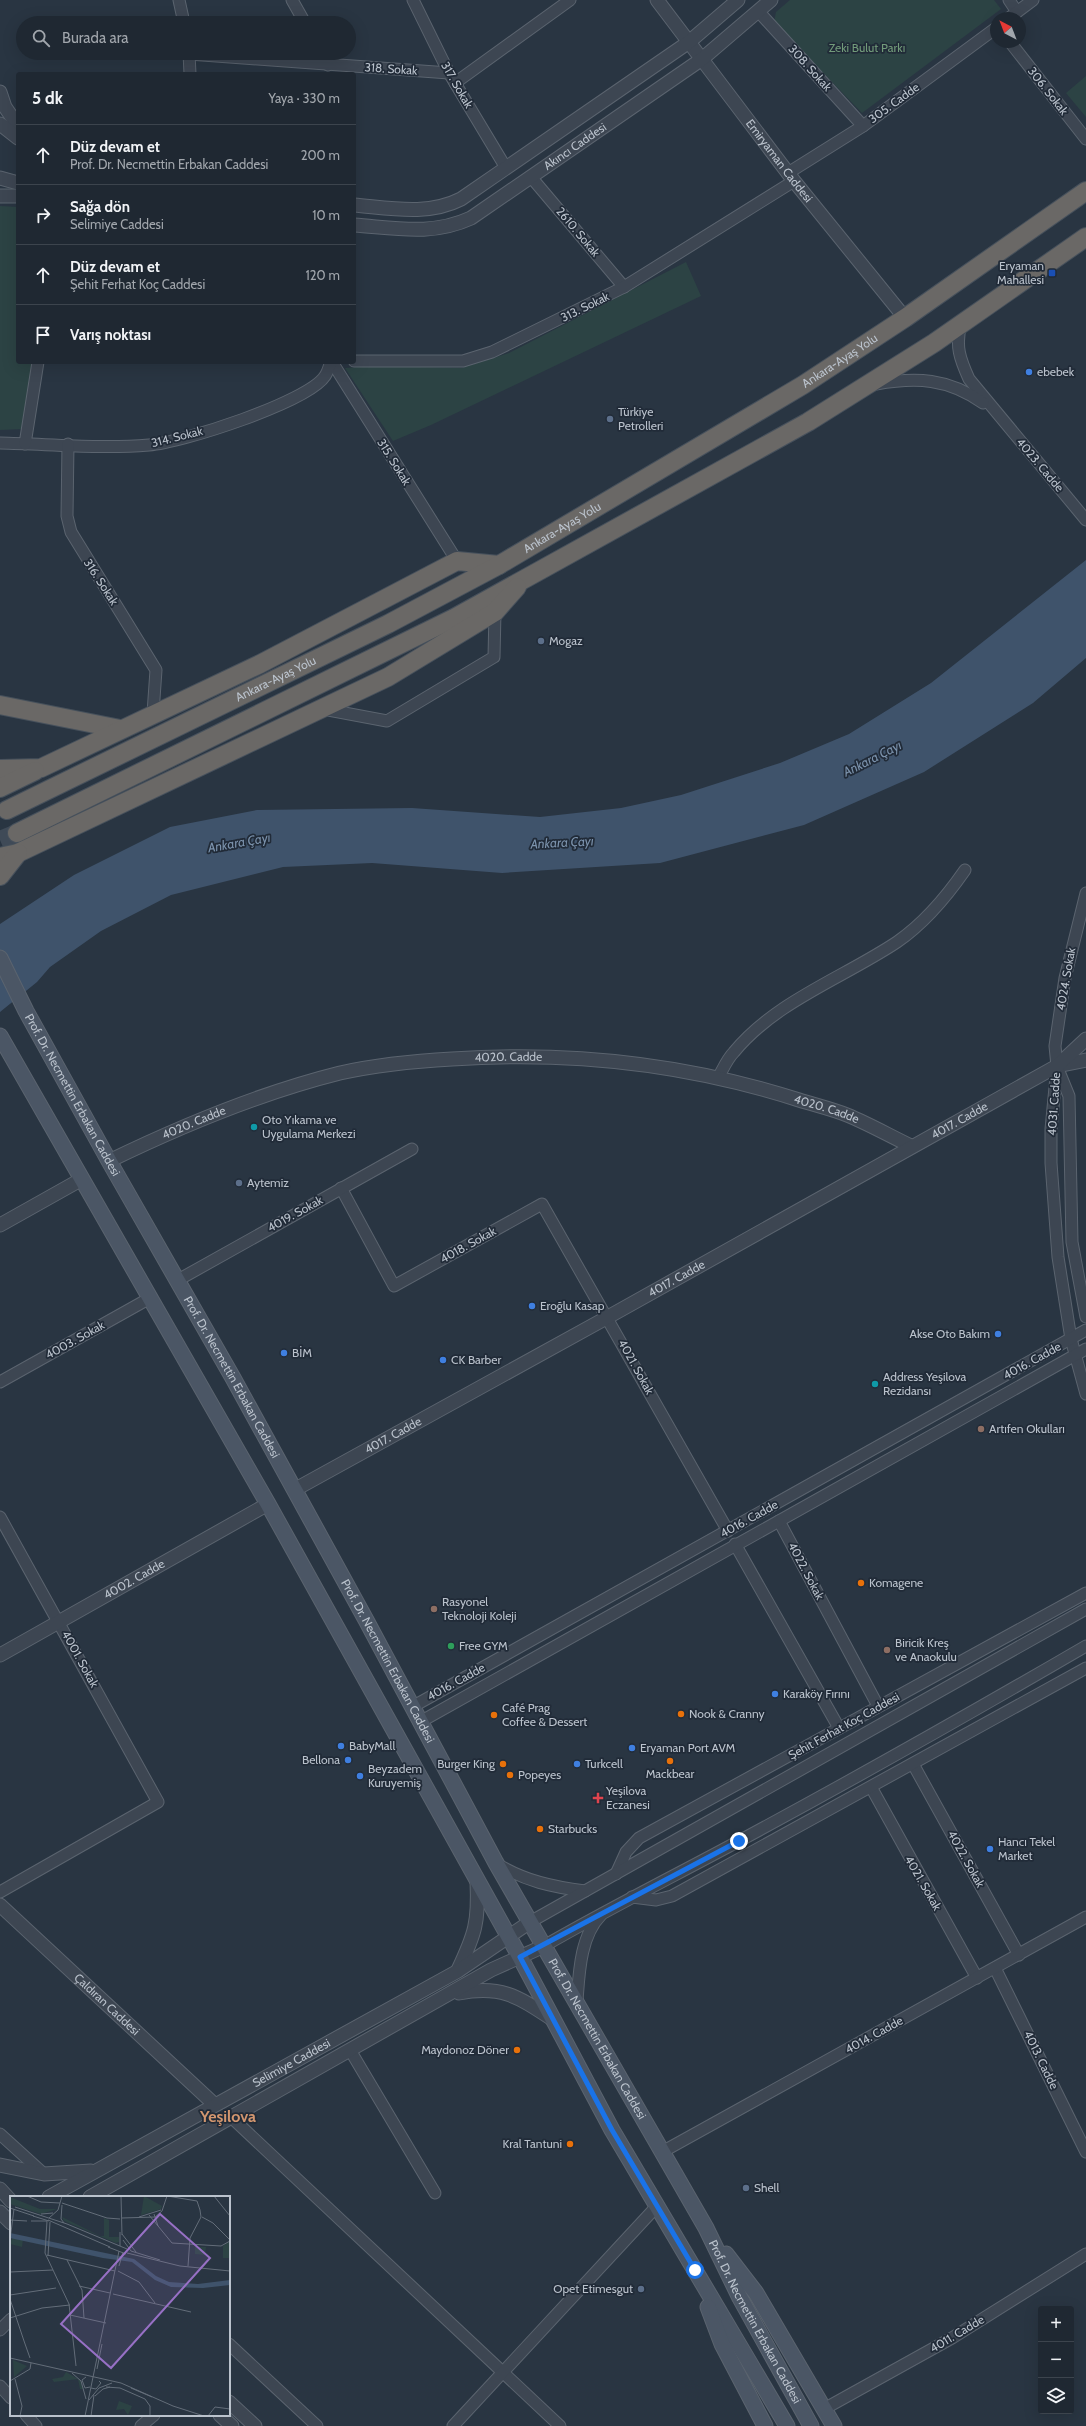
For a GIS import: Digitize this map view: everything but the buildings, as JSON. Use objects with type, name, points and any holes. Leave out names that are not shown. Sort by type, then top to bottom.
[{"type":"highway","name":"Ankara-Ayaş Yolu","points":[[7,810],[388,624],[499,565],[803,385],[905,318],[1086,191]]},
{"type":"highway","name":"Ankara-Ayaş Yolu","points":[[17,833],[454,618],[528,575],[808,422],[961,324],[1086,238]]},
{"type":"highway","points":[[0,788],[153,713],[260,664],[457,561],[499,565]]},
{"type":"highway","points":[[0,860],[18,853],[388,677],[495,612],[528,575]]},
{"type":"highway","points":[[0,705],[120,729]]},
{"type":"highway","points":[[0,769],[41,768]]},
{"type":"highway","points":[[0,857],[18,853]]},
{"type":"highway","points":[[0,876],[18,853]]},
{"type":"main road","name":"Prof. Dr. Necmettin Erbakan Caddesi","points":[[0,958],[26,1011],[109,1161],[178,1280],[294,1490],[496,1863],[706,2228],[740,2298],[811,2426]]},
{"type":"main road","name":"Prof. Dr. Necmettin Erbakan Caddesi","points":[[1,1037],[268,1504],[508,1938],[520,1957],[612,2130],[787,2426]]},
{"type":"main road","points":[[706,2228],[756,2293],[834,2426]]},
{"type":"main road","points":[[695,2270],[722,2344],[765,2426]]},
{"type":"street","points":[[183,16],[181,4],[191,0]]},
{"type":"street","points":[[292,0],[301,16]]},
{"type":"street","name":"317. Sokak","points":[[413,0],[449,73],[506,168]]},
{"type":"street","points":[[455,83],[570,0]]},
{"type":"street","name":"Emiryaman Caddesi","points":[[657,0],[791,177],[905,318]]},
{"type":"street","name":"Akıncı Caddesi","points":[[356,205],[415,210],[438,209],[461,200],[689,42],[738,0]]},
{"type":"street","name":"Akıncı Caddesi","points":[[356,225],[418,230],[446,228],[471,218],[702,59],[771,0]]},
{"type":"street","points":[[1009,0],[1012,12]]},
{"type":"street","points":[[1017,12],[1033,0]]},
{"type":"street","name":"308. Sokak","points":[[758,11],[863,126]]},
{"type":"street","name":"305. Cadde","points":[[791,177],[990,32]]},
{"type":"street","name":"306. Sokak","points":[[1015,48],[1086,139]]},
{"type":"street","points":[[189,60],[190,72]]},
{"type":"street","name":"318. Sokak","points":[[265,60],[449,73]]},
{"type":"street","points":[[325,60],[328,65]]},
{"type":"street","points":[[0,92],[5,107],[16,123]]},
{"type":"street","points":[[0,124],[16,136]]},
{"type":"street","name":"2610. Sokak","points":[[531,177],[624,287]]},
{"type":"street","name":"313. Sokak","points":[[356,361],[463,361],[478,358],[624,287],[791,177]]},
{"type":"street","points":[[0,178],[16,182]]},
{"type":"street","points":[[0,196],[16,196]]},
{"type":"street","name":"4023. Cadde","points":[[961,324],[957,339],[958,352],[969,379],[993,410],[1086,520]]},
{"type":"street","points":[[25,444],[38,364]]},
{"type":"street","name":"314. Sokak","points":[[0,443],[133,446],[172,441],[272,409],[296,399],[325,377],[330,364]]},
{"type":"street","name":"315. Sokak","points":[[332,364],[457,561]]},
{"type":"street","name":"4023. Cadde","points":[[867,385],[905,378],[925,379],[946,384],[973,395],[993,410]]},
{"type":"street","name":"316. Sokak","points":[[68,444],[66,516],[71,532],[156,670],[157,683],[153,713]]},
{"type":"street","points":[[322,709],[387,721],[494,657],[495,612]]},
{"type":"street","points":[[718,1078],[733,1052],[759,1026],[897,942],[920,923],[953,888],[965,870]]},
{"type":"street","name":"4024. Sokak","points":[[1057,1066],[1055,1046],[1065,978],[1086,893]]},
{"type":"street","name":"4017. Cadde","points":[[294,1490],[608,1317],[911,1146],[1057,1066],[1086,1039]]},
{"type":"street","name":"4020. Cadde","points":[[109,1161],[169,1132],[286,1088],[341,1073],[411,1062],[486,1056],[555,1056],[612,1060],[718,1078],[764,1088],[847,1115],[911,1146]]},
{"type":"street","name":"4017. Cadde","points":[[1057,1066],[1086,1060]]},
{"type":"street","name":"4031. Cadde","points":[[1057,1066],[1068,1096],[1072,1242],[1086,1317]]},
{"type":"street","name":"4031. Cadde","points":[[1057,1066],[1051,1129],[1051,1163],[1058,1257],[1071,1339],[1086,1394]]},
{"type":"street","name":"4019. Sokak","points":[[178,1280],[412,1149]]},
{"type":"street","points":[[0,1225],[82,1179]]},
{"type":"street","name":"4018. Sokak","points":[[341,1188],[394,1286],[542,1204]]},
{"type":"street","name":"4021. Sokak","points":[[542,1204],[608,1317],[728,1531]]},
{"type":"street","name":"4003. Sokak","points":[[0,1382],[150,1298]]},
{"type":"street","name":"4016. Cadde","points":[[412,1707],[1086,1330]]},
{"type":"street","name":"4016. Cadde","points":[[420,1722],[735,1544],[779,1521],[1086,1349]]},
{"type":"street","name":"4002. Cadde","points":[[0,1655],[268,1504]]},
{"type":"street","name":"4001. Sokak","points":[[0,1517],[158,1802],[0,1892]]},
{"type":"street","name":"4022. Sokak","points":[[779,1521],[878,1706]]},
{"type":"street","points":[[735,1544],[839,1728]]},
{"type":"street","name":"Şehit Ferhat Koç Caddesi","points":[[616,1874],[626,1852],[639,1838],[1086,1593]]},
{"type":"street","name":"Şehit Ferhat Koç Caddesi","points":[[530,1922],[1086,1609]]},
{"type":"street","points":[[544,1946],[605,1911],[953,1724],[1086,1646]]},
{"type":"street","points":[[632,1897],[656,1900],[672,1896],[1086,1668]]},
{"type":"street","name":"4022. Sokak","points":[[913,1764],[1018,1955]]},
{"type":"street","name":"4021. Sokak","points":[[870,1787],[977,1978]]},
{"type":"street","points":[[496,1863],[531,1881],[552,1887],[585,1891]]},
{"type":"street","points":[[458,1971],[472,1941],[478,1914],[477,1882]]},
{"type":"street","name":"Çaldıran Caddesi","points":[[0,1905],[214,2104]]},
{"type":"street","points":[[577,2002],[578,1977],[588,1935],[595,1922],[605,1911]]},
{"type":"street","name":"4014. Cadde","points":[[662,2152],[1086,1918]]},
{"type":"street","name":"Selimiye Caddesi","points":[[51,2196],[214,2104],[458,1971],[530,1922]]},
{"type":"street","name":"Selimiye Caddesi","points":[[96,2195],[491,1970],[544,1946]]},
{"type":"street","name":"4013. Cadde","points":[[995,1968],[1086,2152]]},
{"type":"street","points":[[449,1995],[479,1989],[499,1990],[518,1997],[552,2019]]},
{"type":"street","points":[[350,2050],[436,2193]]},
{"type":"street","points":[[231,2117],[560,2426]]},
{"type":"street","points":[[0,2134],[44,2174]]},
{"type":"street","points":[[0,2164],[44,2174],[96,2170]]},
{"type":"street","points":[[0,2190],[10,2199]]},
{"type":"street","points":[[453,2426],[657,2206]]},
{"type":"street","name":"4011. Cadde","points":[[824,2409],[952,2338],[1086,2254]]},
{"type":"street","points":[[0,2330],[10,2320]]},
{"type":"street","points":[[230,2345],[317,2426]]},
{"type":"street","points":[[0,2386],[10,2397]]},
{"type":"street","points":[[230,2403],[255,2426]]},
{"type":"street","points":[[27,2416],[36,2426]]},
{"type":"street","points":[[141,2426],[153,2416]]},
{"type":"street","points":[[221,2416],[232,2426]]},
{"type":"green space","name":"Zeki Bulut Parkı","points":[[790,0],[994,0],[1001,9],[997,12],[990,12],[990,17],[862,113],[774,22],[776,12]]},
{"type":"green space","points":[[1086,76],[1086,117],[1066,93]]},
{"type":"green space","points":[[0,206],[16,207],[16,364],[33,364],[23,429],[0,430]]},
{"type":"green space","points":[[686,262],[701,296],[431,425],[393,441],[345,368],[375,366],[462,368],[509,353]]},
{"type":"water","name":"Ankara Çayı","points":[[1086,560],[1086,658],[1033,703],[924,772],[804,825],[660,863],[502,873],[372,863],[283,867],[171,895],[101,931],[50,967],[37,982],[0,1012],[0,924],[74,875],[170,827],[257,810],[412,808],[540,817],[621,808],[681,795],[780,763],[849,734],[931,683]]},
{"type":"tunnel","points":[[0,840],[17,833]]},
{"type":"place","name":"Eryaman Mahallesi","points":[[1052,273]]},
{"type":"place","name":"ebebek","points":[[1029,372]]},
{"type":"place","name":"Türkiye Petrolleri","points":[[610,419]]},
{"type":"place","name":"Mogaz","points":[[541,641]]},
{"type":"place","name":"Oto Yıkama ve Uygulama Merkezi","points":[[254,1127]]},
{"type":"place","name":"Aytemiz","points":[[239,1183]]},
{"type":"place","name":"Eroğlu Kasap","points":[[532,1306]]},
{"type":"place","name":"Akse Oto Bakım","points":[[998,1334]]},
{"type":"place","name":"BİM","points":[[284,1353]]},
{"type":"place","name":"CK Barber","points":[[443,1360]]},
{"type":"place","name":"Address Yeşilova Rezidansı","points":[[875,1384]]},
{"type":"place","name":"Artıfen Okulları","points":[[981,1429]]},
{"type":"place","name":"Komagene","points":[[861,1583]]},
{"type":"place","name":"Rasyonel Teknoloji Koleji","points":[[434,1609]]},
{"type":"place","name":"Free GYM","points":[[451,1646]]},
{"type":"place","name":"Biricik Kreş ve Anaokulu","points":[[887,1650]]},
{"type":"place","name":"Karaköy Fırını","points":[[775,1694]]},
{"type":"place","name":"Nook & Cranny","points":[[681,1714]]},
{"type":"place","name":"Café Prag Coffee & Dessert","points":[[494,1715]]},
{"type":"place","name":"BabyMall","points":[[341,1746]]},
{"type":"place","name":"Eryaman Port AVM","points":[[632,1748]]},
{"type":"place","name":"Bellona","points":[[348,1760]]},
{"type":"place","name":"Mackbear","points":[[670,1761]]},
{"type":"place","name":"Burger King","points":[[503,1764]]},
{"type":"place","name":"Turkcell","points":[[577,1764]]},
{"type":"place","name":"Popeyes","points":[[510,1775]]},
{"type":"place","name":"Beyzadem Kuruyemiş","points":[[360,1776]]},
{"type":"place","name":"Yeşilova Eczanesi","points":[[598,1798]]},
{"type":"place","name":"Starbucks","points":[[540,1829]]},
{"type":"place","name":"Hancı Tekel Market","points":[[990,1849]]},
{"type":"place","name":"Maydonoz Döner","points":[[517,2050]]},
{"type":"place","name":"Kral Tantuni","points":[[570,2144]]},
{"type":"place","name":"Shell","points":[[746,2188]]},
{"type":"place","name":"Opet Etimesgut","points":[[641,2289]]},
{"type":"district","name":"Yeşilova","points":[[228,2116]]},
{"type":"route","points":[[695,2270],[612,2130],[520,1957],[544,1946],[605,1911],[739,1841]]}]
